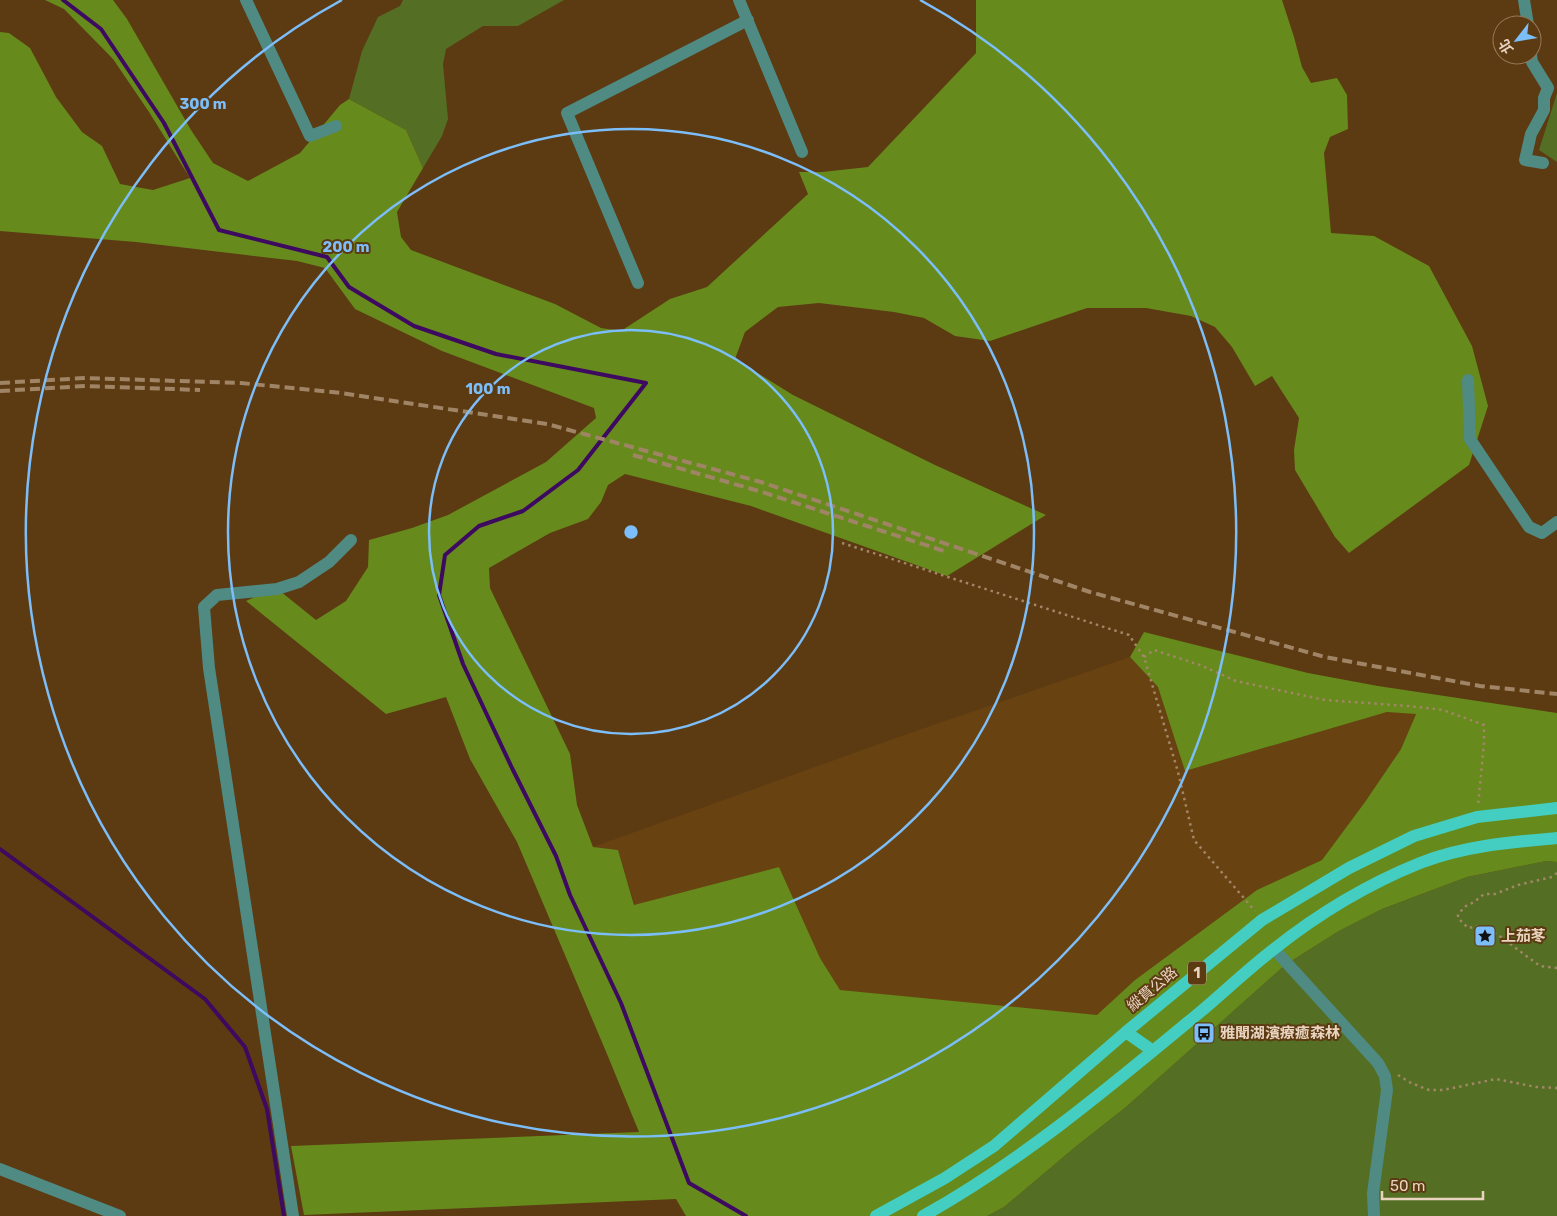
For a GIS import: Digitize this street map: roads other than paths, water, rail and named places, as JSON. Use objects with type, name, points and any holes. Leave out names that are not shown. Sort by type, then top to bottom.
[{"type":"main road","name":"縱貫公路","points":[[876,1216],[946,1178],[994,1146],[1126,1032],[1262,920],[1349,868],[1414,836],[1477,817],[1557,808]]},
{"type":"main road","name":"1","points":[[923,1216],[955,1198],[1008,1163],[1153,1051],[1274,948],[1350,896],[1420,863],[1462,850],[1557,838]]},
{"type":"main road","points":[[1126,1032],[1153,1051]]},
{"type":"street","points":[[246,0],[310,136],[336,126]]},
{"type":"street","points":[[739,0],[802,152]]},
{"type":"street","points":[[1524,0],[1526,15]]},
{"type":"street","points":[[638,283],[567,113],[748,20]]},
{"type":"street","points":[[1534,65],[1548,88],[1544,98],[1544,110],[1531,134],[1524,160],[1543,163]]},
{"type":"street","points":[[1468,380],[1470,439],[1529,527],[1542,533],[1557,522]]},
{"type":"street","points":[[293,1216],[209,668],[204,606],[217,595],[277,589],[299,582],[330,562],[351,540]]},
{"type":"street","points":[[1274,948],[1378,1063],[1384,1076],[1387,1090],[1373,1193],[1374,1216]]},
{"type":"street","points":[[0,1169],[120,1216]]},
{"type":"waterway","points":[[63,0],[101,29],[164,123],[219,230],[327,257],[349,287],[414,326],[496,354],[646,383],[578,470],[523,511],[479,526],[445,555],[439,595],[463,664],[556,856],[570,895],[621,1003],[689,1183],[746,1216]]},
{"type":"waterway","points":[[0,849],[205,999],[245,1047],[267,1109],[284,1216]]},
{"type":"railway","points":[[0,383],[85,378],[241,383],[341,393],[547,424],[761,482],[1090,592],[1325,657],[1480,686],[1557,694]]},
{"type":"railway","points":[[0,391],[85,386],[200,390]]},
{"type":"railway","points":[[633,455],[759,491],[944,551]]},
{"type":"place","name":"上茄苳","points":[[1485,936]]},
{"type":"place","name":"雅聞湖濱療癒森林","points":[[1204,1033]]}]
